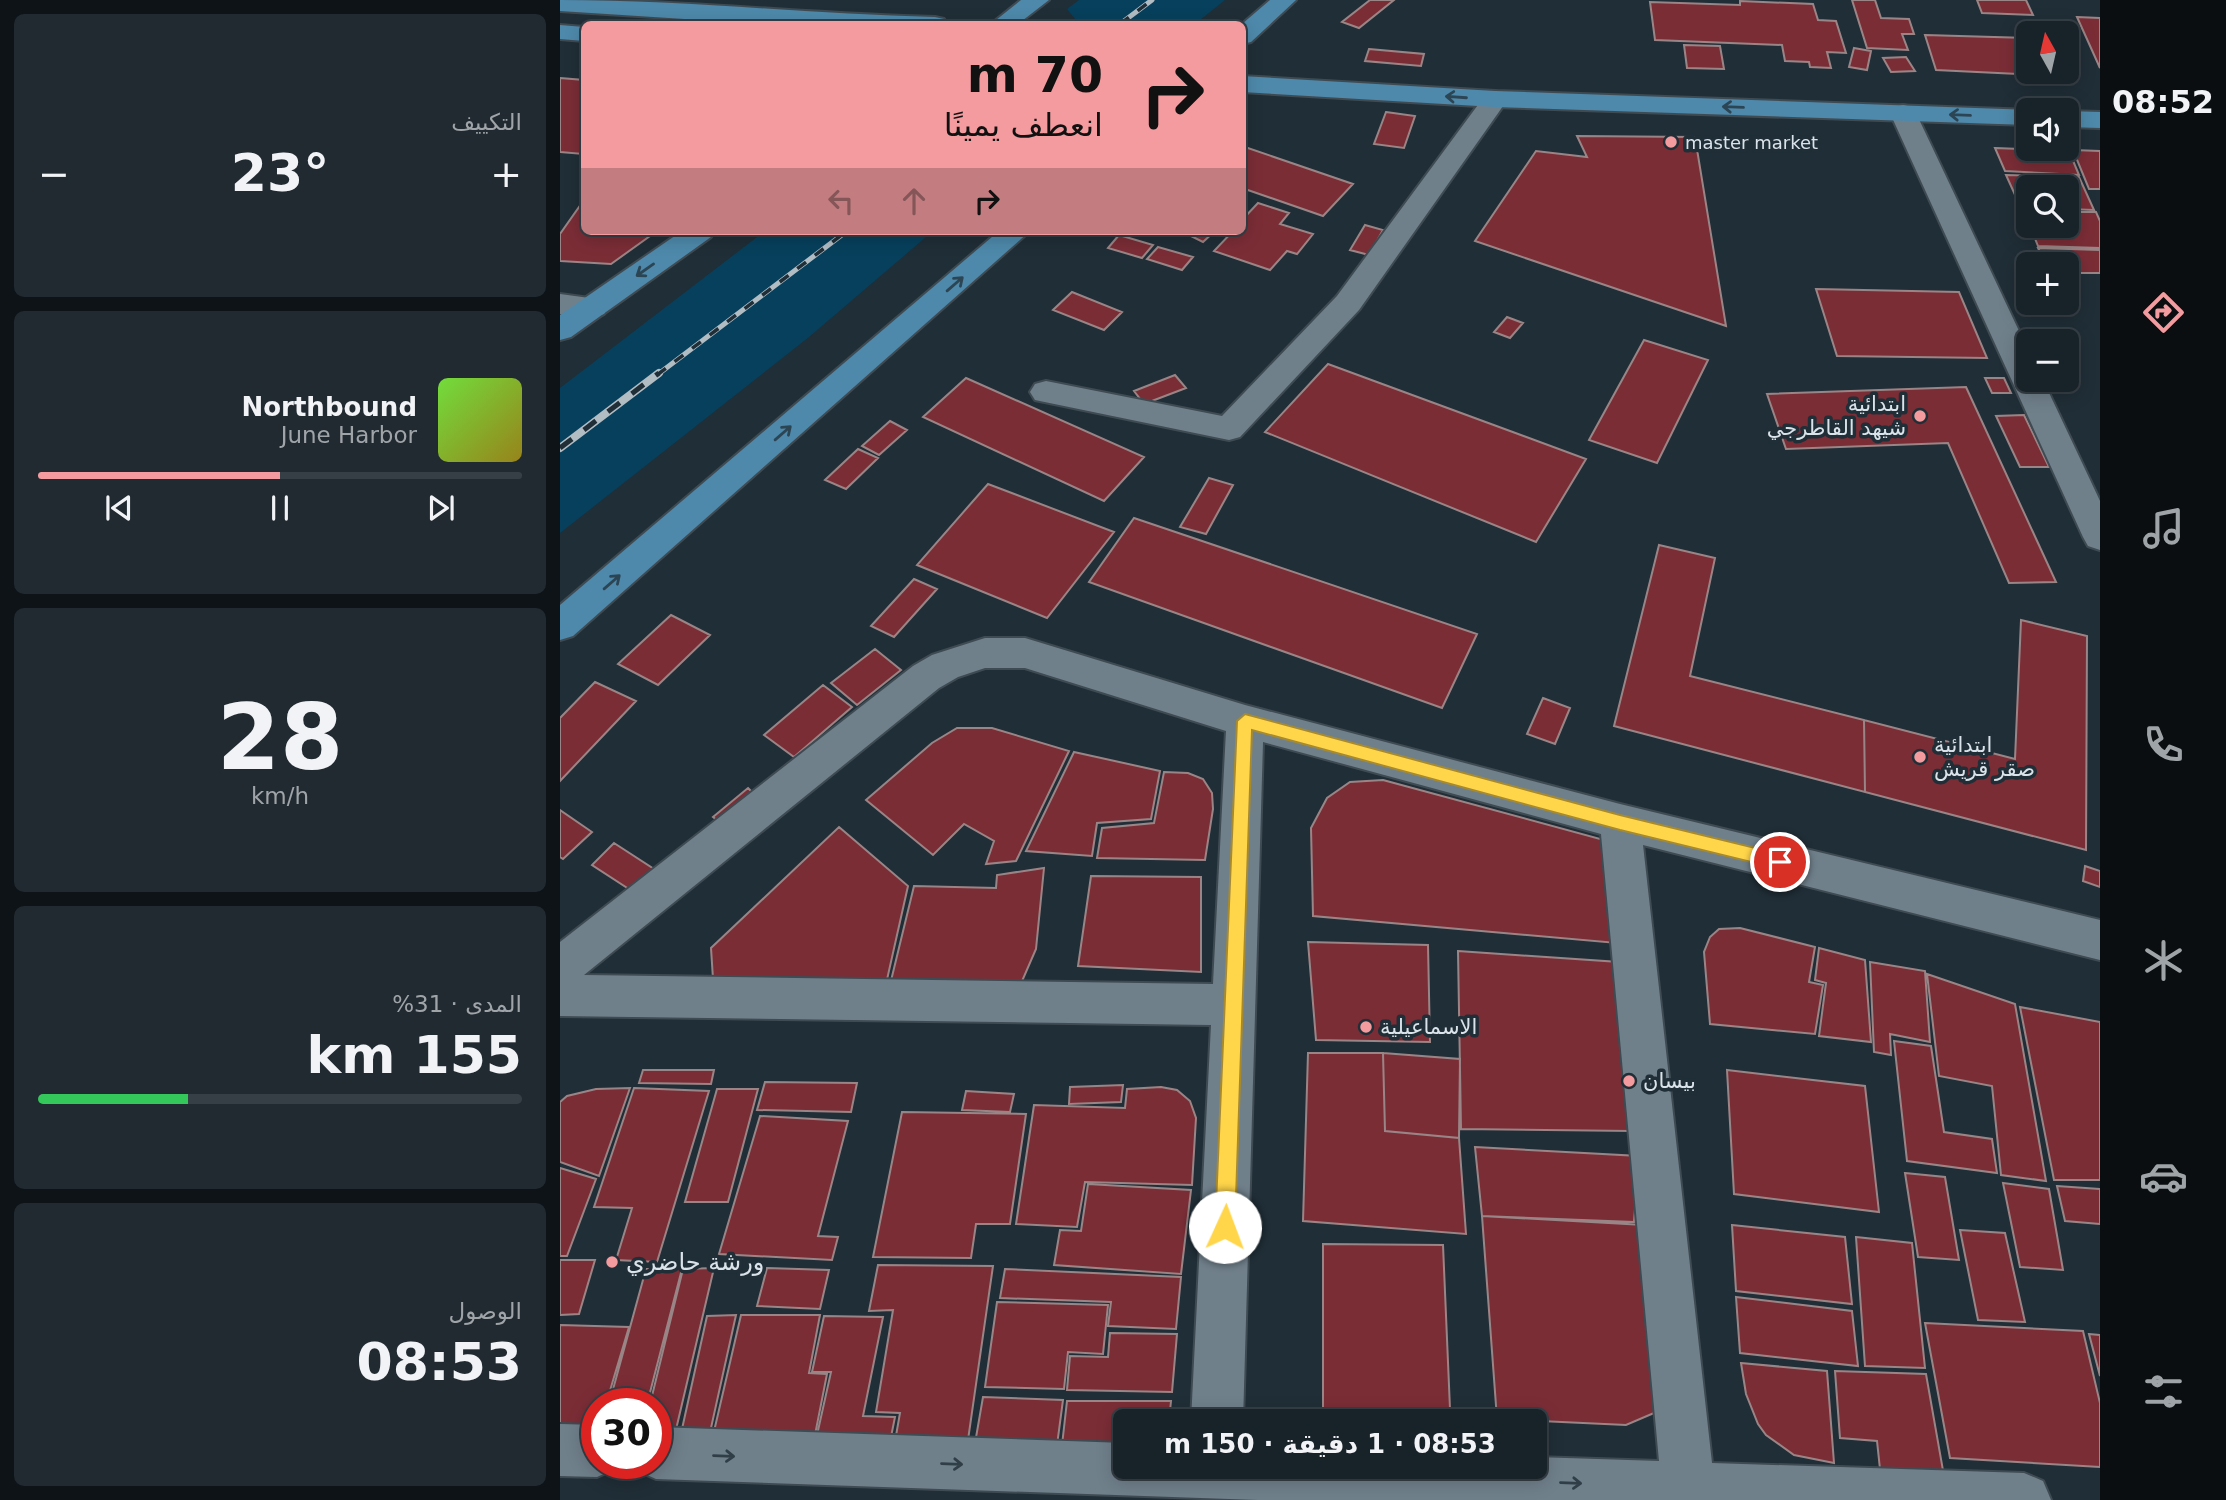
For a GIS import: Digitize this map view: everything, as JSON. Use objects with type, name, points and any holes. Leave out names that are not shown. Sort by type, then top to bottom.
[{"type":"main road","points":[[1007,21],[1037,0]]},
{"type":"main road","points":[[1246,33],[1284,0]]},
{"type":"main road","points":[[560,4],[819,21]]},
{"type":"main road","points":[[560,32],[581,34]]},
{"type":"main road","points":[[1246,84],[1495,99],[2016,117]]},
{"type":"main road","points":[[2079,119],[2100,120]]},
{"type":"main road","points":[[560,330],[695,235]]},
{"type":"main road","points":[[560,626],[1011,235]]},
{"type":"street","points":[[1046,393],[1229,429],[1349,303],[1495,99]]},
{"type":"street","points":[[1903,113],[2100,537]]},
{"type":"street","points":[[560,304],[593,307]]},
{"type":"street","points":[[560,968],[926,677],[964,658],[1005,651],[1025,653],[1245,721],[1620,822],[2100,940]]},
{"type":"street","points":[[1217,1409],[1245,721]]},
{"type":"street","points":[[1620,822],[1688,1487]]},
{"type":"street","points":[[560,995],[1234,1005]]},
{"type":"street","points":[[560,1450],[581,1451]]},
{"type":"street","points":[[672,1454],[1215,1480],[1688,1487],[2024,1500]]},
{"type":"shaded area","points":[[1079,0],[1225,0],[1199,21],[1077,21],[1067,9]]},
{"type":"shaded area","points":[[760,235],[928,235],[809,337],[560,533],[560,388]]},
{"type":"building","points":[[1370,0],[1394,0],[1359,28],[1342,22]]},
{"type":"building","points":[[1852,0],[1875,0],[1881,18],[1909,19],[1914,34],[1902,34],[1908,50],[1867,48]]},
{"type":"building","points":[[1977,0],[2026,0],[2033,15],[1982,13]]},
{"type":"building","points":[[1740,1],[1813,4],[1818,20],[1836,21],[1846,53],[1827,52],[1831,68],[1810,67],[1809,62],[1785,61],[1782,45],[1655,40],[1650,2],[1740,5]]},
{"type":"building","points":[[2077,17],[2100,18],[2100,68],[2079,21]]},
{"type":"building","points":[[1925,35],[2016,38],[2016,74],[1936,70]]},
{"type":"building","points":[[1684,45],[1720,46],[1724,69],[1687,68]]},
{"type":"building","points":[[1854,48],[1871,51],[1867,70],[1849,67]]},
{"type":"building","points":[[1369,49],[1424,54],[1421,66],[1365,61]]},
{"type":"building","points":[[1906,57],[1915,71],[1891,72],[1883,58]]},
{"type":"building","points":[[560,78],[581,80],[581,154],[560,152]]},
{"type":"building","points":[[1386,112],[1415,116],[1404,148],[1374,144]]},
{"type":"building","points":[[1577,136],[1695,137],[1726,326],[1475,241],[1536,151],[1587,157]]},
{"type":"building","points":[[1246,147],[1353,184],[1323,216],[1246,189]]},
{"type":"building","points":[[1995,148],[2016,149],[2016,161],[2073,161],[2079,175],[2005,171]]},
{"type":"building","points":[[2079,150],[2100,151],[2100,189],[2089,189],[2078,161]]},
{"type":"building","points":[[2006,175],[2016,175],[2016,197]]},
{"type":"building","points":[[2079,177],[2094,210],[2079,209]]},
{"type":"building","points":[[1258,203],[1289,213],[1280,224],[1313,234],[1297,254],[1287,251],[1270,270],[1214,251],[1229,235],[1246,235],[1246,216]]},
{"type":"building","points":[[581,204],[581,235],[651,235],[611,264],[560,261],[560,234]]},
{"type":"building","points":[[2079,212],[2096,212],[2100,221],[2100,248],[2038,246],[2035,238],[2079,238]]},
{"type":"building","points":[[1365,225],[1383,230],[1369,255],[1350,250]]},
{"type":"building","points":[[1119,235],[1153,245],[1142,258],[1108,248]]},
{"type":"building","points":[[1189,235],[1211,235],[1203,242]]},
{"type":"building","points":[[1158,247],[1193,257],[1182,270],[1147,259]]},
{"type":"building","points":[[2038,248],[2100,250],[2100,273],[2079,273],[2079,252],[2040,252]]},
{"type":"building","points":[[1816,289],[1959,292],[1987,358],[1837,356]]},
{"type":"building","points":[[1072,292],[1122,312],[1104,330],[1053,310]]},
{"type":"building","points":[[1507,317],[1523,323],[1510,338],[1494,332]]},
{"type":"building","points":[[1644,340],[1708,360],[1657,463],[1589,440]]},
{"type":"building","points":[[1328,364],[1586,459],[1536,542],[1265,432]]},
{"type":"building","points":[[1175,375],[1186,388],[1144,404],[1134,391]]},
{"type":"building","points":[[966,378],[1144,457],[1104,501],[923,417]]},
{"type":"building","points":[[1985,378],[2004,378],[2011,393],[1992,393]]},
{"type":"building","points":[[1966,387],[2056,582],[2009,583],[1948,443],[1786,449],[1767,394]]},
{"type":"building","points":[[2024,415],[2049,467],[2020,467],[1996,416]]},
{"type":"building","points":[[890,421],[907,430],[879,455],[862,446]]},
{"type":"building","points":[[858,449],[878,458],[846,489],[825,480]]},
{"type":"building","points":[[1209,478],[1233,485],[1206,534],[1180,527]]},
{"type":"building","points":[[988,484],[1114,532],[1047,618],[917,565]]},
{"type":"building","points":[[1134,518],[1477,634],[1442,708],[1089,582]]},
{"type":"building","points":[[1659,545],[1715,558],[1690,676],[1864,720],[1865,792],[1614,726]]},
{"type":"building","points":[[914,579],[937,589],[894,637],[871,626]]},
{"type":"building","points":[[671,615],[710,635],[658,685],[618,664]]},
{"type":"building","points":[[2021,620],[2087,636],[2086,850],[1865,792],[1864,720],[2015,759]]},
{"type":"building","points":[[875,649],[901,670],[857,705],[831,683]]},
{"type":"building","points":[[595,682],[636,701],[560,781],[560,718]]},
{"type":"building","points":[[823,685],[852,707],[794,757],[764,735]]},
{"type":"building","points":[[1543,698],[1570,708],[1555,744],[1527,734]]},
{"type":"building","points":[[957,728],[992,728],[1069,751],[1016,861],[986,864],[994,841],[964,824],[933,855],[866,800],[932,743]]},
{"type":"building","points":[[1074,752],[1160,771],[1151,819],[1097,823],[1092,856],[1026,851]]},
{"type":"building","points":[[1164,772],[1188,773],[1203,779],[1212,793],[1213,809],[1205,860],[1097,858],[1102,828],[1154,823]]},
{"type":"building","points":[[1383,780],[1615,843],[1639,945],[1313,916],[1311,828],[1327,798],[1350,782]]},
{"type":"building","points":[[748,788],[757,797],[723,825],[713,817]]},
{"type":"building","points":[[560,810],[592,832],[563,859],[560,857]]},
{"type":"building","points":[[839,827],[908,886],[884,993],[713,979],[711,948]]},
{"type":"building","points":[[614,843],[657,871],[635,893],[592,865]]},
{"type":"building","points":[[2085,866],[2100,871],[2100,887],[2083,881]]},
{"type":"building","points":[[1044,868],[1036,949],[1016,995],[888,993],[914,886],[996,888],[997,875]]},
{"type":"building","points":[[1091,876],[1201,877],[1201,972],[1078,966]]},
{"type":"building","points":[[1740,928],[1815,947],[1809,982],[1823,985],[1815,1034],[1710,1024],[1704,952],[1710,937],[1719,929]]},
{"type":"building","points":[[1308,942],[1428,945],[1430,1042],[1316,1040]]},
{"type":"building","points":[[1819,948],[1865,960],[1871,1042],[1819,1036],[1826,983],[1815,980]]},
{"type":"building","points":[[1458,951],[1619,962],[1631,1131],[1461,1129]]},
{"type":"building","points":[[1870,962],[1925,971],[1930,1042],[1890,1034],[1891,1055],[1874,1052]]},
{"type":"building","points":[[1927,974],[2015,1004],[2046,1181],[2001,1175],[1992,1086],[1939,1076]]},
{"type":"building","points":[[2020,1007],[2100,1022],[2100,1180],[2054,1180]]},
{"type":"building","points":[[1894,1041],[1931,1046],[1944,1132],[1992,1139],[1997,1173],[1907,1161]]},
{"type":"building","points":[[1308,1053],[1383,1053],[1385,1131],[1459,1138],[1466,1234],[1303,1221]]},
{"type":"building","points":[[1383,1053],[1460,1059],[1459,1138],[1385,1131]]},
{"type":"building","points":[[643,1070],[714,1070],[711,1084],[639,1083]]},
{"type":"building","points":[[1727,1070],[1865,1086],[1879,1212],[1734,1194]]},
{"type":"building","points":[[765,1082],[857,1083],[851,1112],[757,1110]]},
{"type":"building","points":[[1123,1085],[1121,1102],[1069,1104],[1070,1087]]},
{"type":"building","points":[[1161,1087],[1177,1090],[1190,1101],[1196,1118],[1192,1185],[1085,1182],[1077,1227],[1016,1224],[1034,1105],[1125,1108],[1127,1089]]},
{"type":"building","points":[[630,1088],[599,1176],[560,1162],[560,1102],[567,1096],[596,1089]]},
{"type":"building","points":[[634,1088],[709,1091],[657,1262],[616,1260],[632,1208],[594,1207]]},
{"type":"building","points":[[717,1089],[758,1089],[728,1202],[685,1202]]},
{"type":"building","points":[[966,1091],[1014,1094],[1010,1112],[962,1110]]},
{"type":"building","points":[[902,1112],[1026,1114],[1010,1224],[976,1224],[971,1258],[873,1257]]},
{"type":"building","points":[[760,1116],[848,1121],[818,1236],[838,1237],[832,1260],[719,1254]]},
{"type":"building","points":[[1475,1147],[1639,1156],[1634,1222],[1482,1216]]},
{"type":"building","points":[[560,1168],[596,1179],[567,1256],[560,1256]]},
{"type":"building","points":[[1905,1173],[1945,1177],[1959,1260],[1918,1257]]},
{"type":"building","points":[[2003,1183],[2049,1189],[2063,1270],[2020,1267]]},
{"type":"building","points":[[1088,1184],[1191,1190],[1181,1274],[1054,1265],[1060,1230],[1081,1231]]},
{"type":"building","points":[[2057,1186],[2100,1189],[2100,1224],[2065,1221]]},
{"type":"building","points":[[1482,1216],[1662,1226],[1661,1410],[1626,1425],[1547,1421],[1547,1409],[1496,1409]]},
{"type":"building","points":[[1732,1225],[1845,1237],[1852,1304],[1736,1291]]},
{"type":"building","points":[[1960,1230],[2005,1233],[2025,1322],[1978,1320]]},
{"type":"building","points":[[1856,1237],[1912,1243],[1925,1368],[1865,1366]]},
{"type":"building","points":[[1323,1244],[1443,1245],[1450,1409],[1323,1408]]},
{"type":"building","points":[[560,1260],[595,1260],[579,1314],[560,1315]]},
{"type":"building","points":[[878,1265],[993,1266],[967,1447],[894,1447],[900,1413],[876,1412],[893,1310],[869,1311]]},
{"type":"building","points":[[714,1268],[672,1438],[672,1388],[654,1388],[683,1269]]},
{"type":"building","points":[[767,1268],[829,1270],[820,1309],[757,1306]]},
{"type":"building","points":[[646,1269],[682,1269],[651,1388],[613,1388]]},
{"type":"building","points":[[1005,1269],[1181,1277],[1176,1329],[1108,1326],[1111,1302],[1000,1298]]},
{"type":"building","points":[[1736,1297],[1852,1311],[1858,1366],[1740,1353]]},
{"type":"building","points":[[997,1302],[1108,1305],[1103,1354],[1068,1352],[1064,1389],[985,1387]]},
{"type":"building","points":[[736,1315],[709,1437],[680,1438],[707,1316]]},
{"type":"building","points":[[741,1315],[820,1315],[809,1373],[827,1374],[814,1440],[712,1440]]},
{"type":"building","points":[[824,1316],[883,1317],[863,1416],[895,1417],[889,1447],[815,1444],[831,1372],[812,1372]]},
{"type":"building","points":[[1925,1323],[2083,1331],[2100,1403],[2100,1467],[1950,1458]]},
{"type":"building","points":[[560,1325],[629,1327],[611,1388],[581,1388],[581,1436],[560,1439]]},
{"type":"building","points":[[1110,1333],[1177,1334],[1172,1392],[1067,1390],[1070,1356],[1108,1357]]},
{"type":"building","points":[[2089,1334],[2100,1335],[2100,1376]]},
{"type":"building","points":[[1741,1363],[1827,1371],[1834,1463],[1794,1455],[1766,1435],[1758,1424],[1746,1394]]},
{"type":"building","points":[[1835,1371],[1926,1374],[1944,1476],[1880,1469],[1877,1441],[1840,1438]]},
{"type":"building","points":[[983,1397],[1063,1400],[1056,1453],[974,1449]]},
{"type":"building","points":[[1067,1401],[1171,1401],[1170,1409],[1113,1409],[1113,1459],[1061,1454]]},
{"type":"railway","points":[[1124,21],[1152,0]]},
{"type":"railway","points":[[657,375],[842,235]]},
{"type":"railway","points":[[560,448],[659,373]]},
{"type":"place","name":"master market","points":[[1671,142]]},
{"type":"place","name":"ابتدائية شيهد القاطرجي","points":[[1920,416]]},
{"type":"place","name":"ابتدائية صقر قريش","points":[[1920,757]]},
{"type":"place","name":"الاسماعيلية","points":[[1366,1027]]},
{"type":"place","name":"بيسان","points":[[1629,1081]]},
{"type":"place","name":"ورشة حاضري","points":[[612,1262]]},
{"type":"route","points":[[1225,1227],[1245,721],[1780,862]]}]
